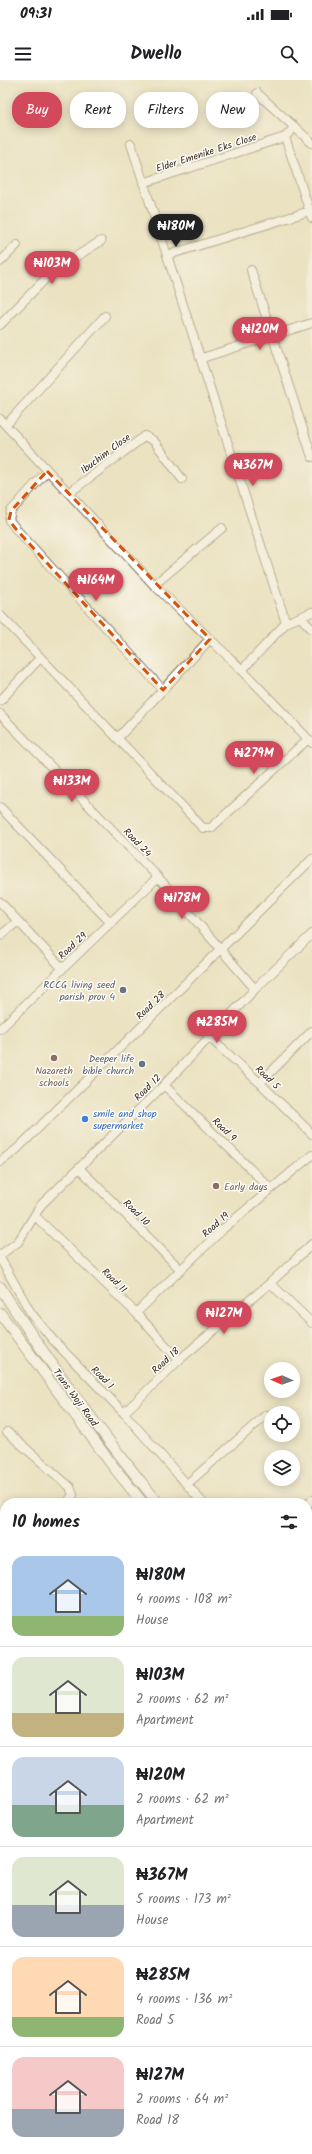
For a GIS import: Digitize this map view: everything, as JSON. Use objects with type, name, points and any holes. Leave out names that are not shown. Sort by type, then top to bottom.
[{"type":"main road","name":"Trans Woji Road","points":[[0,1287],[37,1344],[92,1420],[154,1498]]},
{"type":"main road","name":"Trans Woji Road","points":[[0,1313],[115,1469],[139,1498]]},
{"type":"street","points":[[259,94],[312,143]]},
{"type":"street","name":"Elder Emenike Eks Close","points":[[143,183],[285,137],[295,126]]},
{"type":"street","points":[[168,255],[311,214],[285,137]]},
{"type":"street","points":[[131,144],[202,358],[286,622]]},
{"type":"street","points":[[0,325],[53,270],[101,241]]},
{"type":"street","points":[[0,262],[17,245]]},
{"type":"street","points":[[251,270],[312,457]]},
{"type":"street","points":[[0,615],[203,828],[207,829],[310,741],[242,670],[154,585],[3,422],[105,316]]},
{"type":"street","points":[[202,358],[312,323]]},
{"type":"street","name":"Ibuchim Close","points":[[69,493],[145,436],[154,441],[182,479]]},
{"type":"street","points":[[48,471],[11,511],[9,520],[163,690]]},
{"type":"street","points":[[154,585],[222,528]]},
{"type":"street","points":[[242,670],[286,622],[312,612]]},
{"type":"street","points":[[300,617],[312,629]]},
{"type":"street","points":[[118,738],[210,639]]},
{"type":"street","points":[[0,701],[40,658]]},
{"type":"street","name":"Road 24","points":[[0,714],[158,877],[222,949],[255,989]]},
{"type":"street","points":[[0,807],[111,923]]},
{"type":"street","name":"Road 28","points":[[0,1162],[17,1148],[222,949],[312,859]]},
{"type":"street","name":"Road 29","points":[[0,1029],[158,877]]},
{"type":"street","points":[[0,902],[62,968]]},
{"type":"street","points":[[0,936],[18,921]]},
{"type":"street","name":"Road 12","points":[[0,1255],[18,1242],[41,1205],[164,1085],[255,989],[312,934]]},
{"type":"street","points":[[260,1083],[311,1035]]},
{"type":"street","name":"Road 5","points":[[209,1037],[260,1083],[312,1134]]},
{"type":"street","name":"Road 9","points":[[164,1085],[272,1188]]},
{"type":"street","name":"Road 19","points":[[136,1313],[223,1229],[312,1155]]},
{"type":"street","name":"Road 10","points":[[79,1168],[181,1270]]},
{"type":"street","name":"Road 11","points":[[35,1216],[136,1313],[179,1360]]},
{"type":"street","name":"Road 18","points":[[124,1413],[179,1360],[270,1283],[312,1244]]},
{"type":"street","name":"Road 1","points":[[0,1258],[31,1313],[53,1340],[124,1413],[198,1498]]},
{"type":"street","points":[[270,1283],[312,1323]]},
{"type":"street","points":[[187,1484],[264,1417]]},
{"type":"street","points":[[7,1432],[70,1487],[73,1495],[71,1498]]},
{"type":"highlighted area","points":[[47,471],[210,639],[163,690],[16,529],[9,520],[11,511]]},
{"type":"place","name":"RCCG living seed parish prov 4","points":[[123,990]]},
{"type":"place","name":"Nazareth schools","points":[[54,1058]]},
{"type":"place","name":"Deeper life bible church","points":[[142,1064]]},
{"type":"place","name":"smile and shop supermarket","points":[[85,1119]]},
{"type":"place","name":"Early days","points":[[216,1186]]}]
